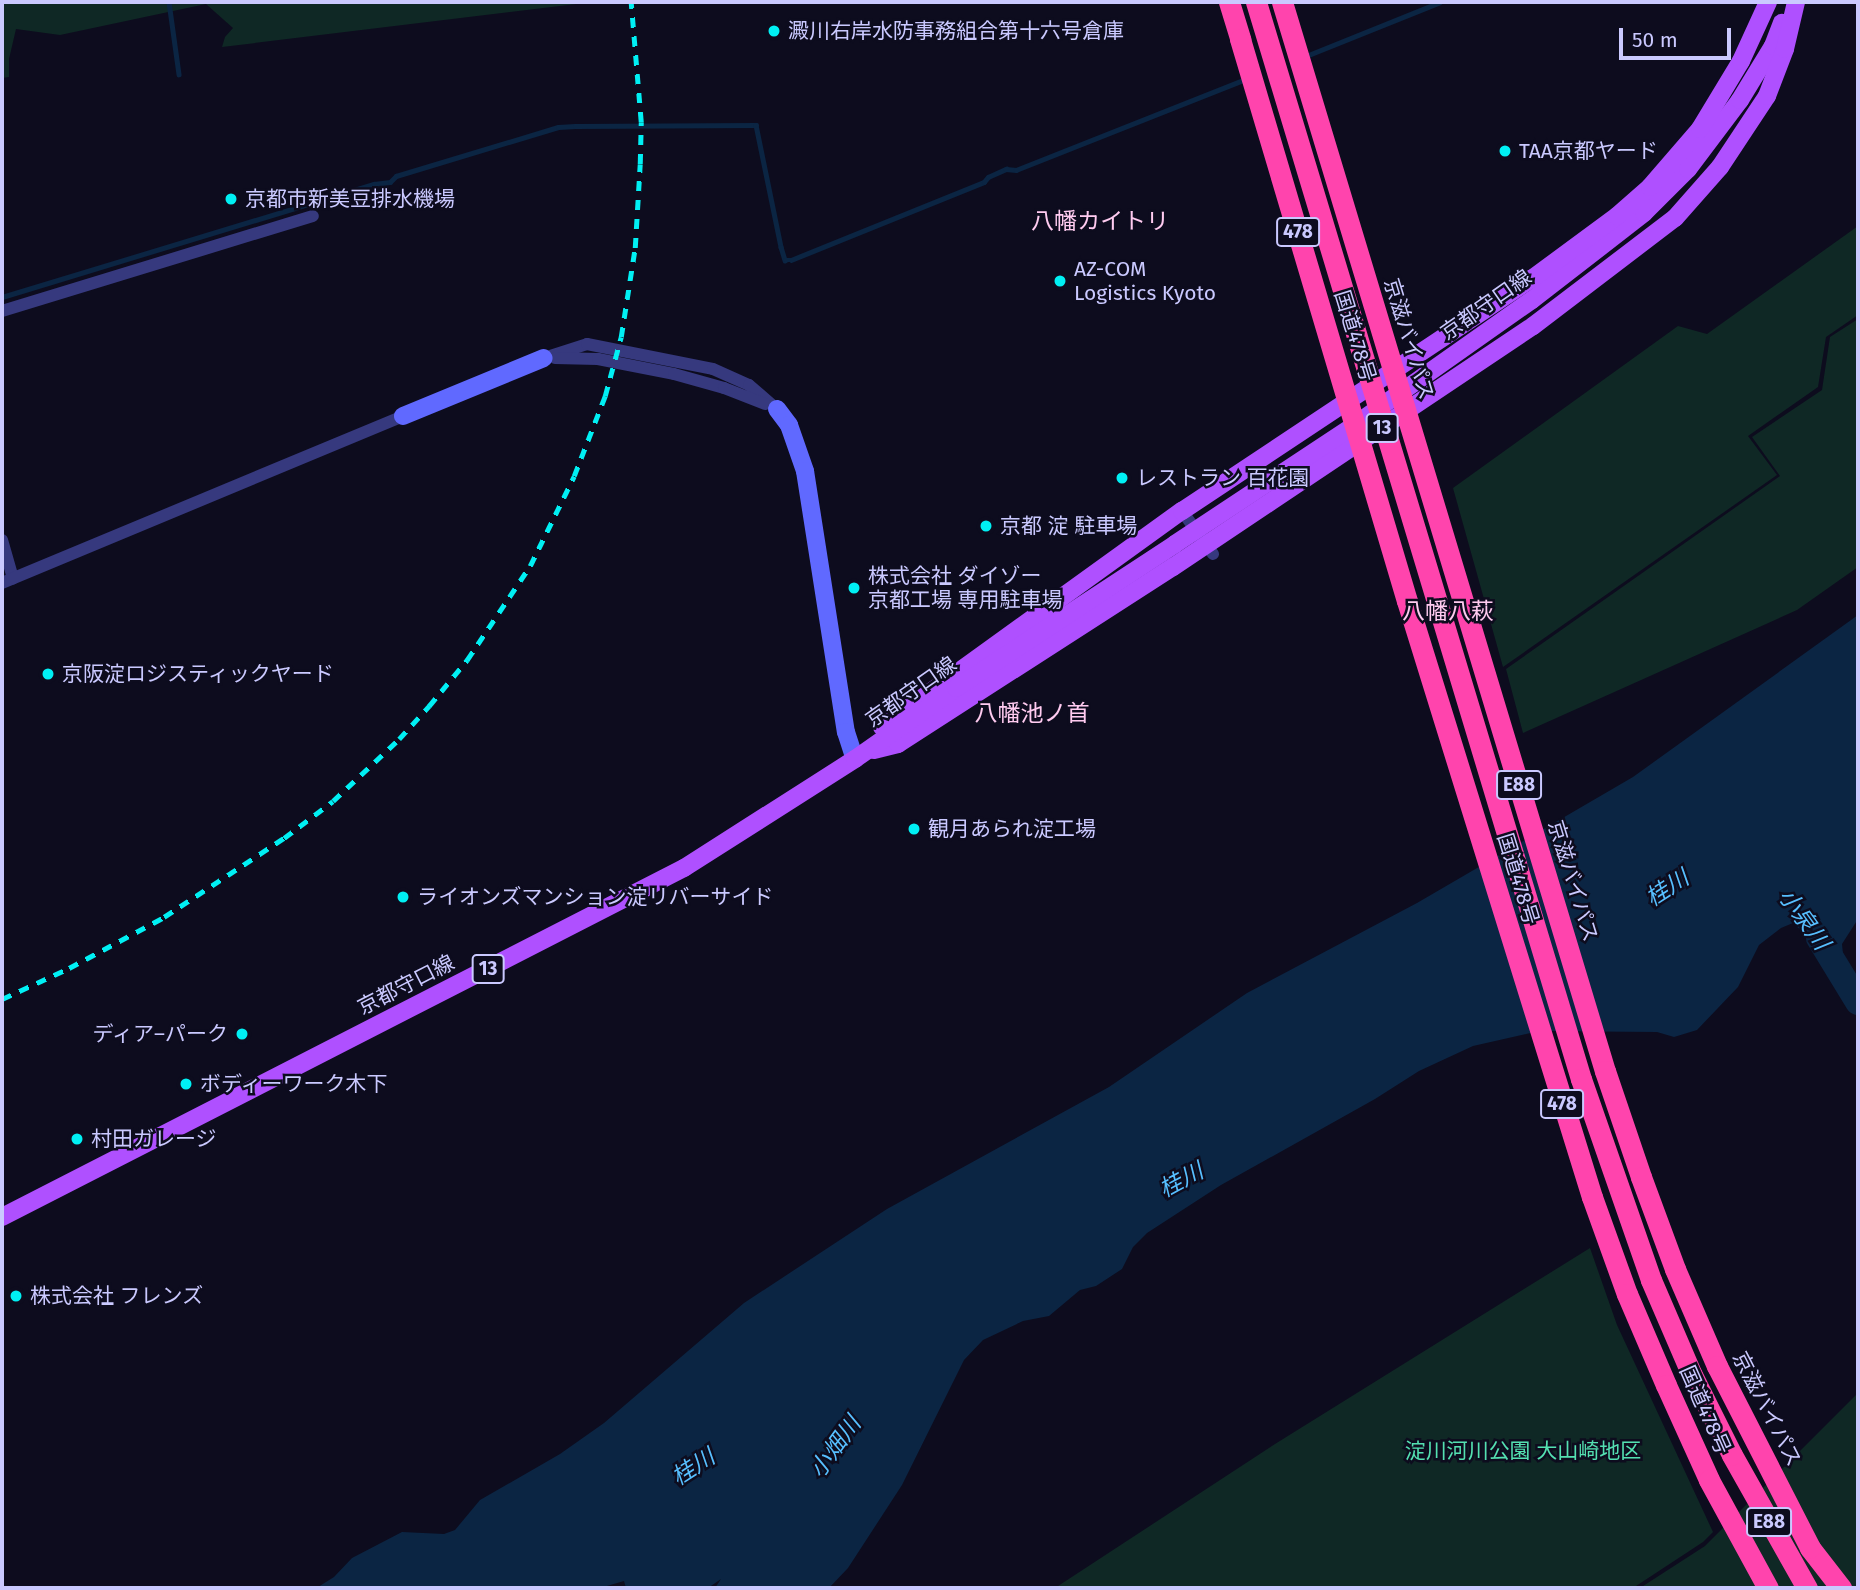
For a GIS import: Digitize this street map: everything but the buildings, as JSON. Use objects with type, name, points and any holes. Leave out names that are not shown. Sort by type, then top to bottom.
[{"type":"highway","name":"国道478号","points":[[1229,2],[1592,1197],[1627,1294],[1666,1385],[1709,1480],[1768,1588]]},
{"type":"highway","name":"E88","points":[[1256,2],[1581,1079],[1651,1280],[1692,1375],[1764,1527],[1798,1588]]},
{"type":"highway","name":"京滋バイパス","points":[[1282,2],[1605,1071],[1640,1177],[1675,1269],[1717,1366],[1810,1548],[1835,1588]]},
{"type":"highway","name":"E88","points":[[1732,1455],[1807,1588]]},
{"type":"highway","points":[[1810,1548],[1841,1588]]},
{"type":"main road","name":"13","points":[[859,756],[882,727],[915,700],[1182,511],[1509,293],[1617,216],[1682,153],[1722,97],[1768,2]]},
{"type":"main road","name":"京都守口線","points":[[1755,75],[1777,2]]},
{"type":"main road","name":"京都守口線","points":[[2,1216],[684,868],[859,756],[956,688],[1356,424],[1532,300],[1618,235],[1667,192],[1706,147],[1755,75],[1773,46],[1790,2]]},
{"type":"main road","name":"13","points":[[859,756],[898,744],[1210,549],[1533,326],[1675,218],[1720,167],[1767,96],[1785,49],[1796,2]]},
{"type":"street","points":[[2,311],[313,216]]},
{"type":"street","points":[[1509,293],[1533,326]]},
{"type":"street","points":[[2,540],[7,580],[544,358],[587,344],[713,369],[749,385],[777,409],[789,425],[806,471],[846,732],[859,756]]},
{"type":"street","points":[[1182,511],[1210,549]]},
{"type":"green space","points":[[2,2],[593,2],[222,47],[225,37],[233,28],[206,4],[60,35],[16,29],[9,59],[9,77],[2,78]]},
{"type":"green space","points":[[1858,226],[1858,315],[1826,337],[1818,387],[1748,436],[1777,475],[1503,667],[1453,488],[1678,326],[1707,334]]},
{"type":"green space","points":[[1858,319],[1858,567],[1797,610],[1523,733],[1506,669],[1780,476],[1752,437],[1822,390],[1830,337]]},
{"type":"green space","name":"淀川河川公園 大山崎地区","points":[[1590,1248],[1617,1325],[1713,1532],[1703,1542],[1633,1588],[1055,1588],[1275,1444]]},
{"type":"green space","points":[[1858,1393],[1858,1588],[1640,1588],[1705,1546]]},
{"type":"water","points":[[1858,615],[1858,919],[1842,944],[1844,964],[1828,971],[1807,936],[1793,923],[1781,928],[1759,945],[1738,987],[1697,1030],[1674,1037],[1657,1032],[1539,1031],[1473,1046],[1419,1071],[1375,1099],[1221,1185],[1147,1233],[1133,1247],[1122,1269],[1096,1286],[1080,1290],[1049,1316],[1023,1321],[983,1340],[964,1360],[902,1485],[848,1568],[829,1588],[715,1588],[721,1579],[708,1588],[626,1588],[624,1581],[600,1588],[295,1588],[318,1587],[334,1577],[352,1558],[402,1532],[444,1534],[455,1530],[480,1500],[560,1454],[604,1423],[744,1303],[887,1209],[1109,1087],[1247,993],[1417,903],[1633,777]]},
{"type":"waterway","points":[[169,2],[179,74]]},
{"type":"waterway","points":[[1306,56],[1440,2]]},
{"type":"waterway","points":[[2,297],[374,184],[390,182],[396,176],[558,127],[575,126],[756,125],[781,247],[785,260],[791,260],[984,182],[988,177],[1006,169],[1016,170],[1246,79]]},
{"type":"waterway","name":"小泉川","points":[[1819,938],[1858,1002]]},
{"type":"railway","points":[[2,999],[69,968],[164,917],[284,838],[333,801],[399,739],[429,706],[467,660],[530,566],[574,476],[605,396],[621,337],[635,248],[640,164],[641,122],[631,2]]},
{"type":"place","name":"澱川右岸水防事務組合第十六号倉庫","points":[[774,31]]},
{"type":"place","name":"TAA京都ヤード","points":[[1505,151]]},
{"type":"place","name":"京都市新美豆排水機場","points":[[231,199]]},
{"type":"place","name":"AZ-COM Logistics Kyoto","points":[[1060,281]]},
{"type":"place","name":"レストラン 百花園","points":[[1122,478]]},
{"type":"place","name":"京都 淀 駐車場","points":[[986,526]]},
{"type":"place","name":"株式会社 ダイゾー 京都工場 専用駐車場","points":[[854,588]]},
{"type":"place","name":"京阪淀ロジスティックヤード","points":[[48,674]]},
{"type":"place","name":"観月あられ淀工場","points":[[914,829]]},
{"type":"place","name":"ライオンズマンション淀リバーサイド","points":[[403,897]]},
{"type":"place","name":"ディア―パーク","points":[[242,1034]]},
{"type":"place","name":"ボディーワーク木下","points":[[186,1084]]},
{"type":"place","name":"村田ガレージ","points":[[77,1139]]},
{"type":"place","name":"株式会社 フレンズ","points":[[16,1296]]},
{"type":"district","name":"八幡カイトリ","points":[[1100,221]]},
{"type":"district","name":"八幡八萩","points":[[1448,611]]},
{"type":"district","name":"八幡池ノ首","points":[[1032,713]]},
{"type":"water label","name":"桂川","points":[[1667,888]]},
{"type":"water label","name":"桂川","points":[[1181,1180]]},
{"type":"water label","name":"小畑川","points":[[835,1447]]},
{"type":"water label","name":"桂川","points":[[693,1467]]}]
